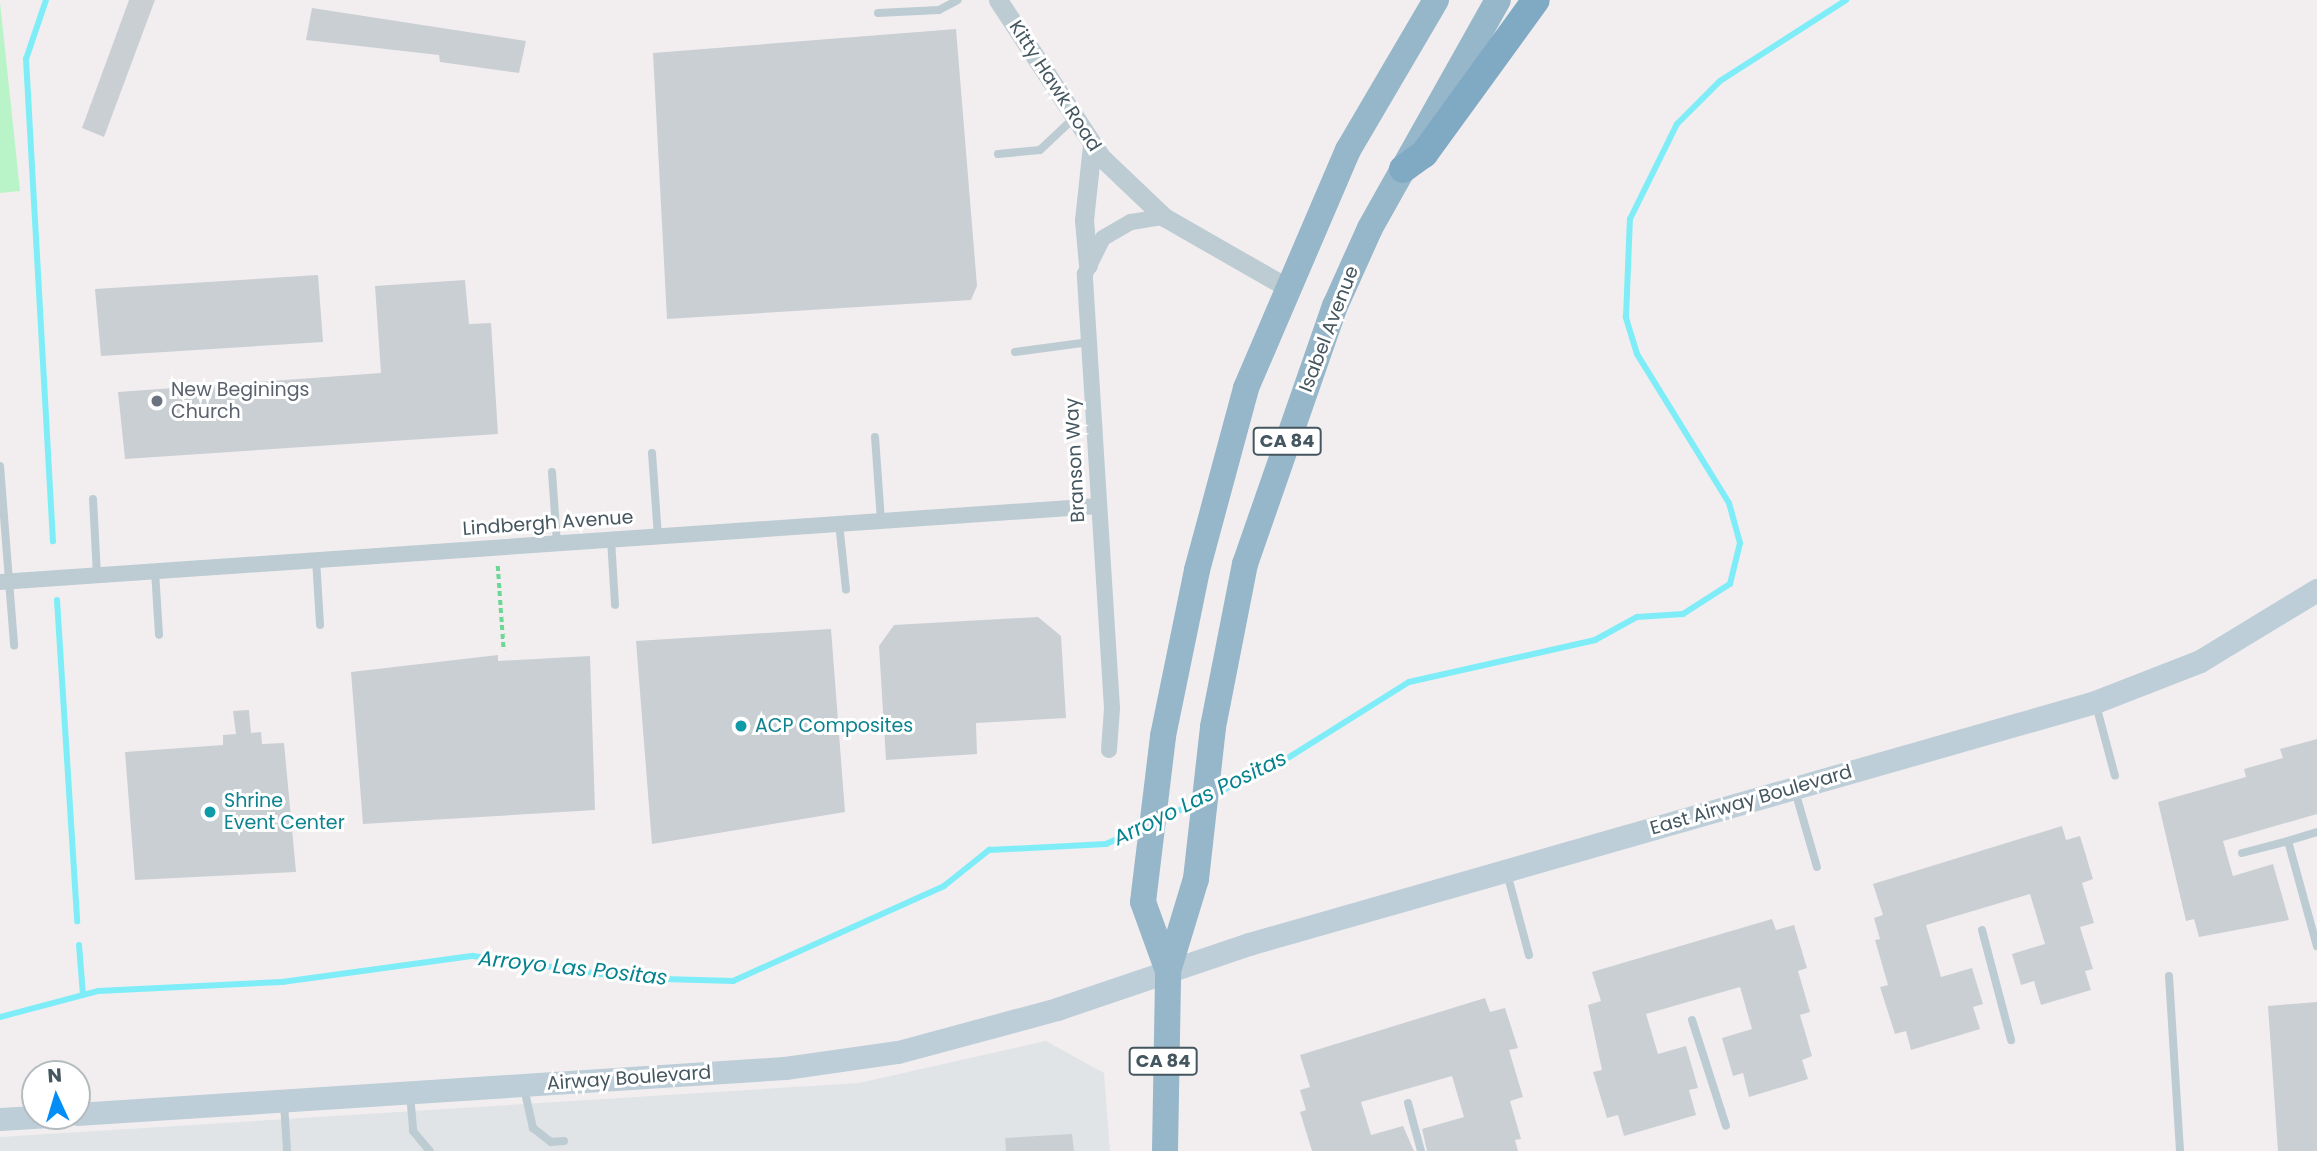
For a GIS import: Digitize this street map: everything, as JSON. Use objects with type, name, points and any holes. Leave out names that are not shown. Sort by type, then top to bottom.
[{"type":"highway","name":"Isabel Avenue","points":[[1168,971],[1143,902],[1163,736],[1197,570],[1245,388],[1286,287],[1348,150],[1436,0]]},
{"type":"highway","name":"Isabel Avenue","points":[[1165,1151],[1168,971],[1196,879],[1213,727],[1245,564],[1335,306],[1402,169],[1499,0]]},
{"type":"highway","points":[[1402,169],[1424,154],[1536,0]]},
{"type":"main road","name":"East Airway Boulevard","points":[[1168,971],[1506,870],[2095,702],[2200,661],[2317,590]]},
{"type":"main road","name":"Airway Boulevard","points":[[91,1113],[524,1085],[878,1056],[1057,1009],[1168,971]]},
{"type":"main road","points":[[0,1119],[21,1118]]},
{"type":"street","name":"Kitty Hawk Road","points":[[998,0],[1092,145],[1164,217],[1286,287]]},
{"type":"street","points":[[1087,265],[1084,220],[1092,145]]},
{"type":"street","points":[[1087,265],[1103,237],[1131,222],[1164,217]]},
{"type":"street","name":"Branson Way","points":[[1087,265],[1088,342],[1112,708],[1109,750]]},
{"type":"street","name":"Lindbergh Avenue","points":[[5,581],[1098,506]]},
{"type":"lane","points":[[878,13],[939,10],[958,0]]},
{"type":"lane","points":[[998,154],[1040,150],[1074,118]]},
{"type":"lane","points":[[1015,352],[1088,342]]},
{"type":"lane","points":[[875,437],[881,521]]},
{"type":"lane","points":[[652,453],[658,536]]},
{"type":"lane","points":[[0,466],[5,581],[14,645]]},
{"type":"lane","points":[[552,472],[557,543]]},
{"type":"lane","points":[[93,499],[97,575]]},
{"type":"lane","points":[[839,523],[846,590]]},
{"type":"lane","points":[[611,539],[615,605]]},
{"type":"lane","points":[[316,559],[320,625]]},
{"type":"lane","points":[[155,570],[159,635]]},
{"type":"lane","points":[[2095,702],[2115,776]]},
{"type":"lane","points":[[1794,788],[1817,867]]},
{"type":"lane","points":[[2242,853],[2317,832]]},
{"type":"lane","points":[[2288,841],[2317,946]]},
{"type":"lane","points":[[1506,870],[1529,955]]},
{"type":"lane","points":[[1982,930],[2011,1040]]},
{"type":"lane","points":[[2169,976],[2180,1151]]},
{"type":"lane","points":[[1692,1020],[1726,1126]]},
{"type":"lane","points":[[524,1085],[533,1128],[551,1142],[564,1141]]},
{"type":"lane","points":[[410,1092],[413,1131],[430,1151]]},
{"type":"lane","points":[[284,1101],[288,1151]]},
{"type":"lane","points":[[1408,1103],[1421,1151]]},
{"type":"path","points":[[498,566],[504,651]]},
{"type":"shaded area","points":[[1046,1041],[1104,1073],[1110,1151],[0,1151],[0,1137],[859,1083]]},
{"type":"green space","points":[[0,2],[20,191],[0,193]]},
{"type":"building","points":[[129,0],[155,0],[104,137],[82,128]]},
{"type":"building","points":[[312,8],[526,41],[519,73],[440,62],[439,55],[306,40]]},
{"type":"building","points":[[956,29],[977,286],[971,300],[667,319],[653,53]]},
{"type":"building","points":[[318,275],[323,342],[101,356],[95,289]]},
{"type":"building","points":[[465,280],[469,324],[491,323],[498,434],[125,459],[118,392],[381,373],[375,286]]},
{"type":"building","points":[[1038,617],[1061,636],[1066,718],[976,723],[977,754],[886,760],[879,646],[894,625]]},
{"type":"building","name":"ACP Composites","points":[[831,629],[845,812],[652,844],[636,641]]},
{"type":"building","points":[[498,655],[498,661],[590,656],[595,810],[363,824],[351,672]]},
{"type":"building","name":"Shrine Event Center","points":[[249,710],[251,733],[261,732],[262,744],[284,743],[296,872],[135,880],[125,752],[223,745],[223,735],[236,734],[233,711]]},
{"type":"building","points":[[2317,739],[2317,814],[2223,841],[2233,876],[2273,864],[2289,920],[2199,937],[2194,919],[2186,921],[2158,802],[2246,777],[2244,769],[2283,758],[2280,749]]},
{"type":"building","points":[[2062,826],[2066,840],[2080,836],[2093,879],[2082,883],[2094,923],[2080,927],[2093,969],[2085,971],[2091,990],[2041,1005],[2034,981],[2021,985],[2012,954],[2045,944],[2030,894],[1926,925],[1941,977],[1972,968],[1983,1004],[1973,1007],[1980,1029],[1911,1050],[1906,1031],[1895,1034],[1880,987],[1888,985],[1875,940],[1880,939],[1874,918],[1883,915],[1873,884]]},
{"type":"building","points":[[1772,919],[1776,930],[1794,925],[1807,968],[1798,971],[1810,1012],[1800,1015],[1812,1056],[1802,1060],[1808,1079],[1749,1097],[1743,1073],[1733,1076],[1722,1038],[1752,1029],[1740,987],[1646,1014],[1658,1054],[1686,1046],[1698,1088],[1689,1090],[1696,1115],[1624,1136],[1618,1115],[1607,1118],[1593,1072],[1602,1070],[1588,1005],[1601,1001],[1592,972]]},
{"type":"building","points":[[1485,998],[1490,1012],[1505,1008],[1518,1048],[1509,1050],[1523,1097],[1510,1101],[1521,1139],[1515,1140],[1518,1151],[1427,1151],[1422,1129],[1464,1117],[1452,1076],[1361,1102],[1371,1135],[1403,1126],[1414,1151],[1312,1151],[1300,1112],[1306,1110],[1300,1090],[1310,1087],[1300,1055]]},
{"type":"building","points":[[2317,1002],[2317,1151],[2278,1151],[2268,1006]]},
{"type":"building","points":[[1072,1134],[1074,1151],[1006,1151],[1005,1138]]},
{"type":"waterway","points":[[46,0],[26,59],[53,541]]},
{"type":"waterway","name":"Arroyo Las Positas","points":[[1214,794],[1275,766],[1409,682],[1595,640],[1637,617],[1683,614],[1730,584],[1740,543],[1729,503],[1637,354],[1626,317],[1630,219],[1677,124],[1720,81],[1846,0]]},
{"type":"waterway","points":[[57,600],[77,921]]},
{"type":"waterway","name":"Arroyo Las Positas","points":[[1160,819],[1198,802]]},
{"type":"waterway","name":"Arroyo Las Positas","points":[[0,1017],[98,991],[282,982],[473,956],[629,978],[733,981],[944,886],[989,850],[1106,844],[1144,827]]},
{"type":"waterway","points":[[79,945],[83,995]]},
{"type":"place","name":"New Beginings Church","points":[[157,401]]},
{"type":"place","name":"ACP Composites","points":[[741,726]]},
{"type":"place","name":"Shrine Event Center","points":[[210,812]]}]
